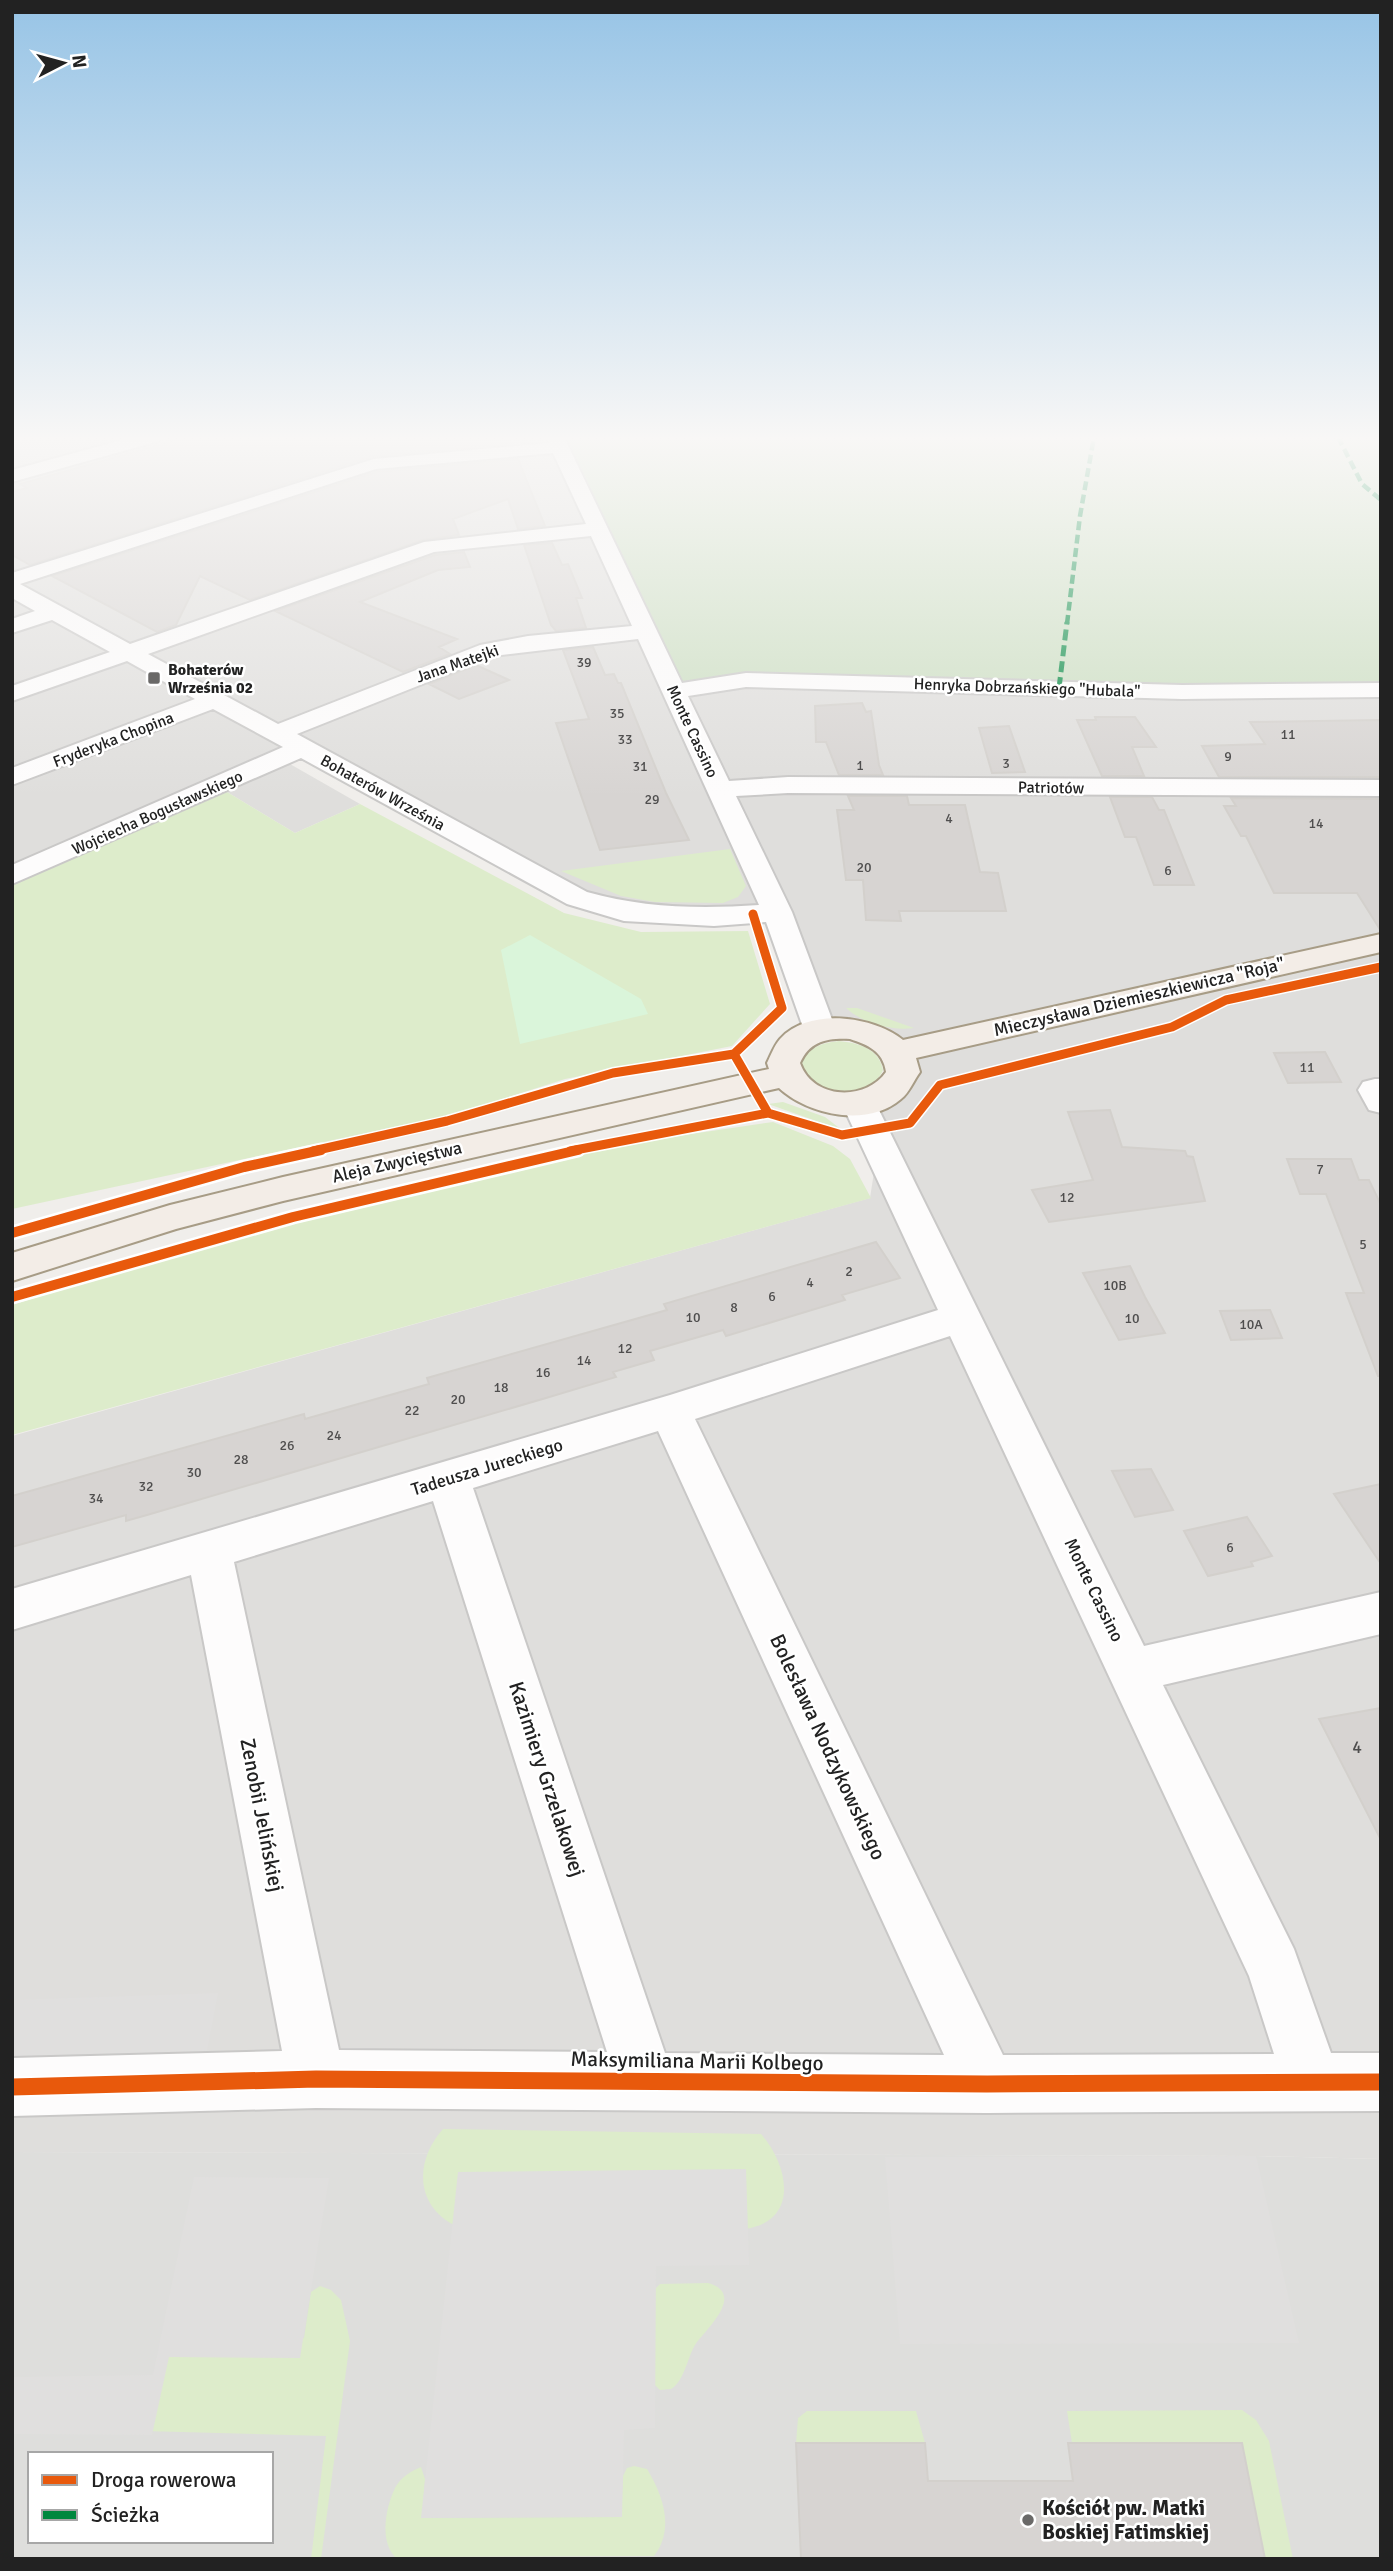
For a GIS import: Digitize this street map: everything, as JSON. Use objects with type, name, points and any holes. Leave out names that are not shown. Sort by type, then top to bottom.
[{"type":"main road","name":"Mieczysława Dziemieszkiewicza \"Roja\"","points":[[897,1052],[1381,943]]},
{"type":"main road","points":[[820,1030],[866,1032],[884,1040],[897,1052],[903,1072],[897,1087],[884,1096],[859,1104],[823,1101],[807,1095],[786,1076],[783,1064],[786,1052],[795,1042],[820,1030]]},
{"type":"main road","name":"Aleja Zwycięstwa","points":[[12,1266],[170,1218],[283,1189],[786,1076]]},
{"type":"street","points":[[12,580],[84,557]]},
{"type":"street","points":[[12,694],[400,557]]},
{"type":"street","name":"Monte Cassino","points":[[610,557],[777,912],[820,1030]]},
{"type":"street","name":"Bohaterów Września","points":[[12,589],[577,898],[624,912],[713,917],[777,912]]},
{"type":"street","points":[[12,626],[56,611]]},
{"type":"street","name":"Jana Matejki","points":[[278,733],[488,650],[528,643],[646,631]]},
{"type":"street","name":"Henryka Dobrzańskiego \"Hubala\"","points":[[674,691],[746,680],[1182,692],[1381,690]]},
{"type":"street","name":"Fryderyka Chopina","points":[[12,777],[214,700]]},
{"type":"street","name":"Wojciecha Bogusławskiego","points":[[12,876],[302,748]]},
{"type":"street","name":"Patriotów","points":[[721,789],[788,785],[1381,788]]},
{"type":"street","points":[[1381,1090],[1375,1090],[1381,1102]]},
{"type":"street","name":"Monte Cassino","points":[[859,1104],[879,1140],[961,1318],[1133,1670],[1274,1969],[1312,2082]]},
{"type":"street","name":"Tadeusza Jureckiego","points":[[12,1610],[670,1411],[961,1318]]},
{"type":"street","name":"Bolesława Nodzykowskiego","points":[[670,1411],[987,2084]]},
{"type":"street","name":"Kazimiery Grzelakowej","points":[[448,1479],[645,2080]]},
{"type":"street","name":"Zenobii Jelińskiej","points":[[209,1552],[316,2079]]},
{"type":"street","points":[[1133,1670],[1381,1613]]},
{"type":"street","name":"Maksymiliana Marii Kolbego","points":[[12,2087],[316,2079],[987,2084],[1381,2082]]},
{"type":"shaded area","points":[[12,557],[649,557],[746,680],[1381,690],[1381,2159],[1256,2156],[12,2152],[12,1436],[870,1198],[879,1140],[873,1101],[897,1052],[820,1030],[777,912],[624,912],[303,748],[12,876]]},
{"type":"shaded area","points":[[290,764],[360,804],[295,833],[227,792]]},
{"type":"shaded area","points":[[218,1993],[201,2082],[12,2087],[12,2000]]},
{"type":"shaded area","points":[[12,2152],[1256,2156],[1381,2159],[1381,2559],[12,2559]]},
{"type":"shaded area","points":[[1256,2156],[1299,2343],[900,2344],[885,2157]]},
{"type":"shaded area","points":[[746,2169],[749,2265],[656,2266],[655,2428],[624,2430],[622,2517],[421,2518],[458,2172]]},
{"type":"shaded area","points":[[194,2177],[329,2178],[300,2358],[169,2357],[152,2435],[12,2434],[12,2377],[153,2375]]},
{"type":"green space","points":[[612,557],[1381,557],[1381,690],[746,680],[674,691]]},
{"type":"green space","points":[[227,792],[295,833],[360,804],[564,913],[641,932],[748,931],[770,1004],[732,1046],[565,1079],[459,1113],[12,1209],[12,885]]},
{"type":"green space","points":[[730,849],[746,886],[738,897],[723,903],[655,902],[621,896],[561,871]]},
{"type":"green space","points":[[530,935],[641,999],[648,1014],[520,1044],[501,950]]},
{"type":"green space","points":[[846,1008],[857,1008],[914,1028],[878,1025]]},
{"type":"green space","points":[[839,1041],[860,1045],[877,1056],[883,1070],[876,1080],[866,1087],[840,1092],[826,1089],[806,1074],[802,1062],[809,1052],[822,1044]]},
{"type":"green space","points":[[783,1102],[825,1117],[842,1130],[768,1104]]},
{"type":"green space","points":[[773,1122],[833,1146],[850,1159],[871,1198],[12,1435],[12,1305],[188,1250],[483,1177],[630,1143]]},
{"type":"green space","points":[[443,2129],[761,2134],[778,2161],[784,2190],[781,2204],[774,2216],[762,2224],[744,2229],[452,2224],[431,2204],[423,2180],[428,2153]]},
{"type":"green space","points":[[708,2283],[719,2288],[724,2295],[720,2312],[695,2345],[679,2381],[671,2389],[660,2390],[649,2379],[653,2291],[660,2284]]},
{"type":"green space","points":[[320,2286],[331,2290],[341,2300],[350,2341],[321,2559],[311,2559],[326,2436],[144,2431],[164,2337],[304,2338],[311,2292]]},
{"type":"green space","points":[[1242,2410],[1256,2420],[1269,2441],[1293,2559],[1265,2559],[1242,2443],[1072,2443],[1067,2411]]},
{"type":"green space","points":[[807,2411],[916,2411],[925,2443],[796,2443],[798,2418]]},
{"type":"green space","points":[[634,2466],[647,2469],[662,2501],[664,2535],[654,2556],[395,2557],[387,2542],[387,2514],[395,2488],[406,2475],[421,2467],[425,2479],[422,2518],[621,2517],[623,2476],[627,2468]]},
{"type":"building","points":[[16,557],[55,557],[30,565]]},
{"type":"building","points":[[111,557],[374,557],[250,600],[200,576],[176,625],[157,632],[52,576]]},
{"type":"building","points":[[429,557],[466,557],[470,567],[438,570],[360,602],[457,639],[439,647],[450,654],[403,672],[275,611]]},
{"type":"building","points":[[528,557],[558,557],[562,565],[568,564],[582,598],[576,598],[586,628],[556,631],[551,625]]},
{"type":"building","points":[[593,647],[605,675],[614,674],[618,683],[621,683],[666,793],[689,840],[600,850],[556,723],[589,719],[563,650]]},
{"type":"building","points":[[476,665],[509,680],[459,699],[429,684]]},
{"type":"building","points":[[862,703],[866,712],[871,711],[883,775],[839,775],[826,742],[816,742],[815,706]]},
{"type":"building","points":[[1095,717],[1135,717],[1156,747],[1132,747],[1144,776],[1102,776],[1077,720],[1096,720]]},
{"type":"building","points":[[1381,720],[1381,777],[1219,777],[1202,746],[1265,744],[1250,722]]},
{"type":"building","points":[[1009,726],[1025,772],[992,773],[979,728]]},
{"type":"building","points":[[848,796],[907,796],[909,805],[965,805],[980,872],[998,873],[1006,911],[899,911],[901,921],[866,920],[863,880],[846,880],[837,810],[854,810]]},
{"type":"building","points":[[1110,797],[1152,797],[1159,810],[1164,810],[1194,885],[1154,885],[1136,837],[1125,837]]},
{"type":"building","points":[[1231,798],[1381,799],[1381,931],[1357,893],[1274,893],[1246,836],[1241,836],[1224,806],[1236,806]]},
{"type":"building","points":[[1325,1052],[1341,1082],[1288,1083],[1274,1053]]},
{"type":"building","points":[[1110,1110],[1122,1147],[1185,1151],[1187,1156],[1193,1157],[1205,1201],[1049,1222],[1032,1190],[1093,1180],[1068,1112]]},
{"type":"building","points":[[1287,1159],[1351,1159],[1359,1180],[1369,1180],[1381,1205],[1381,1376],[1378,1376],[1346,1293],[1364,1293],[1326,1194],[1300,1194]]},
{"type":"building","points":[[876,1242],[900,1278],[842,1295],[845,1300],[726,1336],[723,1330],[650,1351],[654,1360],[613,1372],[616,1377],[546,1398],[126,1521],[126,1515],[12,1547],[12,1496],[304,1414],[305,1419],[429,1384],[427,1378],[667,1310],[664,1304]]},
{"type":"building","points":[[1130,1266],[1165,1333],[1119,1340],[1083,1273]]},
{"type":"building","points":[[1270,1310],[1282,1338],[1231,1340],[1220,1311]]},
{"type":"building","points":[[1151,1469],[1173,1510],[1135,1517],[1112,1471]]},
{"type":"building","points":[[1381,1484],[1381,1564],[1334,1494]]},
{"type":"building","points":[[1247,1517],[1272,1556],[1251,1562],[1253,1566],[1208,1576],[1184,1531]]},
{"type":"building","points":[[1381,1708],[1381,1840],[1319,1719]]},
{"type":"building","name":"Kościół pw. Matki Boskiej Fatimskiej","points":[[796,2443],[925,2443],[928,2481],[1073,2481],[1068,2443],[1242,2443],[1265,2559],[801,2559]]},
{"type":"marked path","points":[[1059,688],[1075,557]]},
{"type":"cycle path","points":[[12,1233],[244,1167],[447,1121],[613,1073],[734,1054],[782,1008],[753,914]]},
{"type":"cycle path","points":[[734,1054],[768,1113],[842,1135],[910,1123],[940,1085],[1172,1027],[1226,1000],[1381,967]]},
{"type":"cycle path","points":[[12,1297],[198,1242],[387,1193],[577,1150],[768,1113]]},
{"type":"cycle path","points":[[12,2087],[316,2079],[987,2084],[1381,2082]]},
{"type":"place","name":"Bohaterów Września 02","points":[[154,678]]},
{"type":"place","name":"Kościół pw. Matki Boskiej Fatimskiej","points":[[1028,2520]]}]
